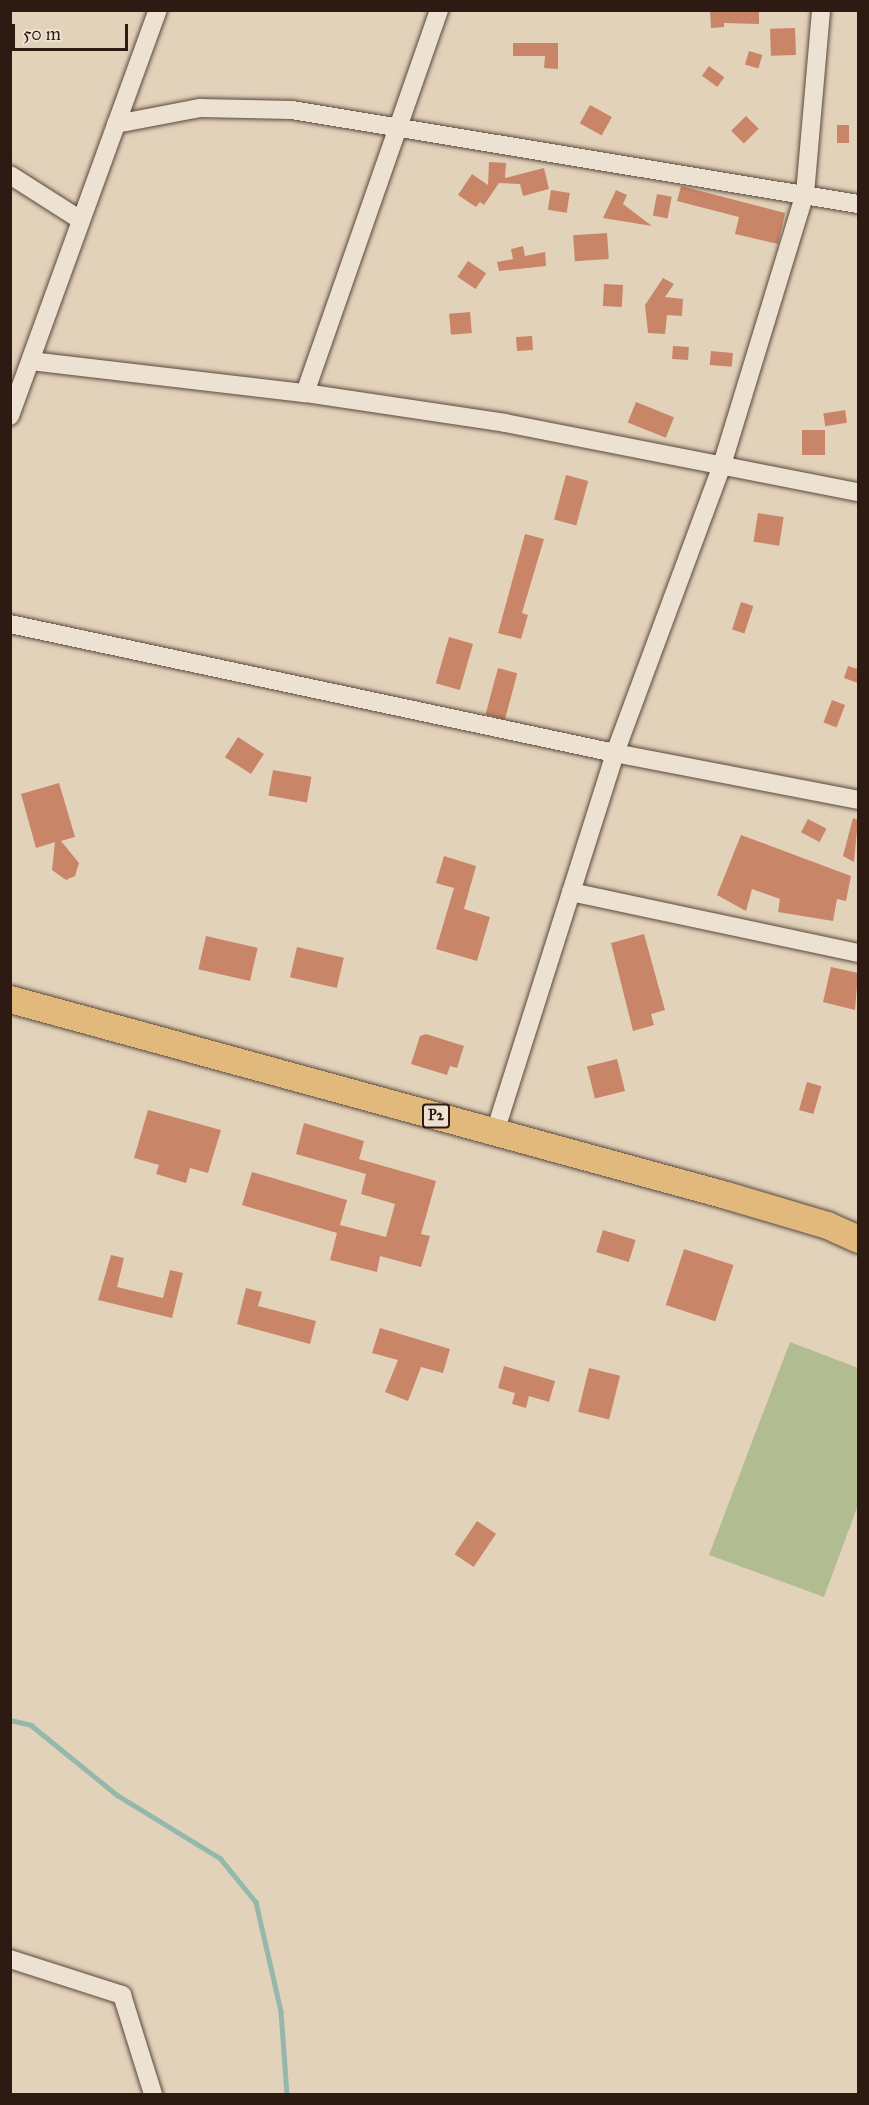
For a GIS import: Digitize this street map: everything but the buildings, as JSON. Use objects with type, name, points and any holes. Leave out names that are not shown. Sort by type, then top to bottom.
[{"type":"main road","name":"P2","points":[[10,999],[827,1225],[858,1239]]},
{"type":"street","points":[[10,416],[79,219],[158,10]]},
{"type":"street","points":[[305,393],[400,127],[439,10]]},
{"type":"street","points":[[495,1132],[615,753],[721,468],[805,194],[821,10]]},
{"type":"street","points":[[116,124],[200,108],[238,107],[400,127],[858,204]]},
{"type":"street","points":[[10,175],[79,219]]},
{"type":"street","points":[[31,361],[305,393],[506,423],[721,468],[858,492]]},
{"type":"street","points":[[10,624],[615,753],[858,800]]},
{"type":"street","points":[[571,892],[858,953]]},
{"type":"street","points":[[10,1959],[122,1995],[153,2094]]},
{"type":"green space","points":[[790,1342],[858,1368],[858,1505],[824,1597],[709,1555]]},
{"type":"waterway","points":[[10,1720],[31,1725],[117,1795],[220,1858],[256,1902],[281,2011],[287,2094]]}]
